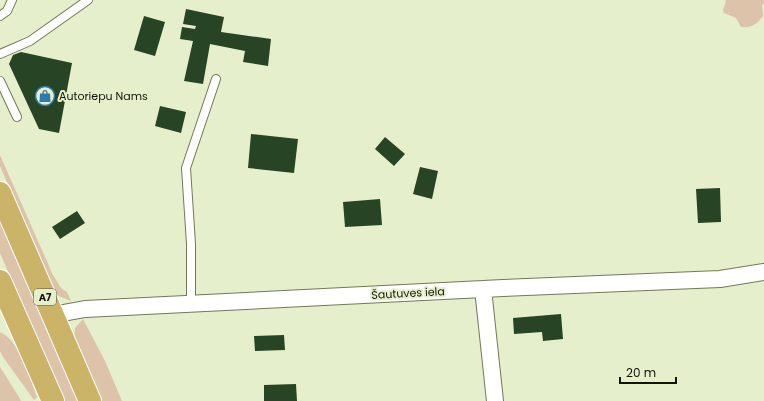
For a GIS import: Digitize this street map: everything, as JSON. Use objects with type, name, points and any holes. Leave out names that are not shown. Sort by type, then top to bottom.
[{"type":"highway","name":"A7","points":[[0,193],[90,401]]},
{"type":"highway","points":[[0,282],[53,401]]},
{"type":"street","name":"Šautuves iela","points":[[52,315],[85,309],[483,289],[720,280],[764,272]]},
{"type":"street","points":[[483,289],[495,401]]},
{"type":"lane","points":[[0,54],[30,41],[88,0]]},
{"type":"lane","points":[[0,16],[7,11],[12,2]]},
{"type":"lane","points":[[191,304],[191,244],[186,168],[216,79]]},
{"type":"lane","points":[[0,81],[18,117]]},
{"type":"shaded area","points":[[725,0],[764,0],[764,5],[762,4],[763,16],[754,25],[741,27],[736,18],[724,13],[723,10]]},
{"type":"shaded area","points":[[0,155],[53,275],[61,288],[67,292],[71,301],[56,295],[51,285],[0,166]]},
{"type":"shaded area","points":[[0,221],[78,401],[64,401],[0,253]]},
{"type":"shaded area","points":[[83,319],[105,361],[122,401],[102,401],[74,339],[75,328]]},
{"type":"shaded area","points":[[0,332],[13,343],[19,352],[37,397],[34,400],[0,351]]},
{"type":"shaded area","points":[[0,367],[19,397],[21,401],[0,401]]},
{"type":"building","points":[[186,9],[224,17],[221,32],[271,39],[268,66],[243,62],[245,51],[210,44],[203,84],[184,81],[193,41],[180,39],[182,27],[195,29],[196,26],[183,24]]},
{"type":"building","points":[[144,16],[165,22],[155,56],[134,50]]},
{"type":"building","name":"Autoriepu Nams","points":[[21,52],[72,63],[59,133],[39,129],[9,64],[13,55]]},
{"type":"building","points":[[160,106],[186,112],[181,133],[155,126]]},
{"type":"building","points":[[251,134],[298,139],[294,173],[248,168]]},
{"type":"building","points":[[385,137],[405,154],[394,166],[375,149]]},
{"type":"building","points":[[420,167],[438,171],[432,199],[413,194]]},
{"type":"building","points":[[720,188],[721,222],[698,223],[696,189]]},
{"type":"building","points":[[380,199],[382,225],[345,227],[343,202]]},
{"type":"building","points":[[77,211],[85,223],[60,239],[52,227]]},
{"type":"building","points":[[561,314],[563,339],[543,341],[542,332],[514,334],[513,318]]},
{"type":"building","points":[[284,335],[285,350],[255,351],[254,336]]},
{"type":"building","points":[[296,384],[297,401],[264,401],[264,385]]},
{"type":"place","name":"Autoriepu Nams","points":[[45,96]]}]
